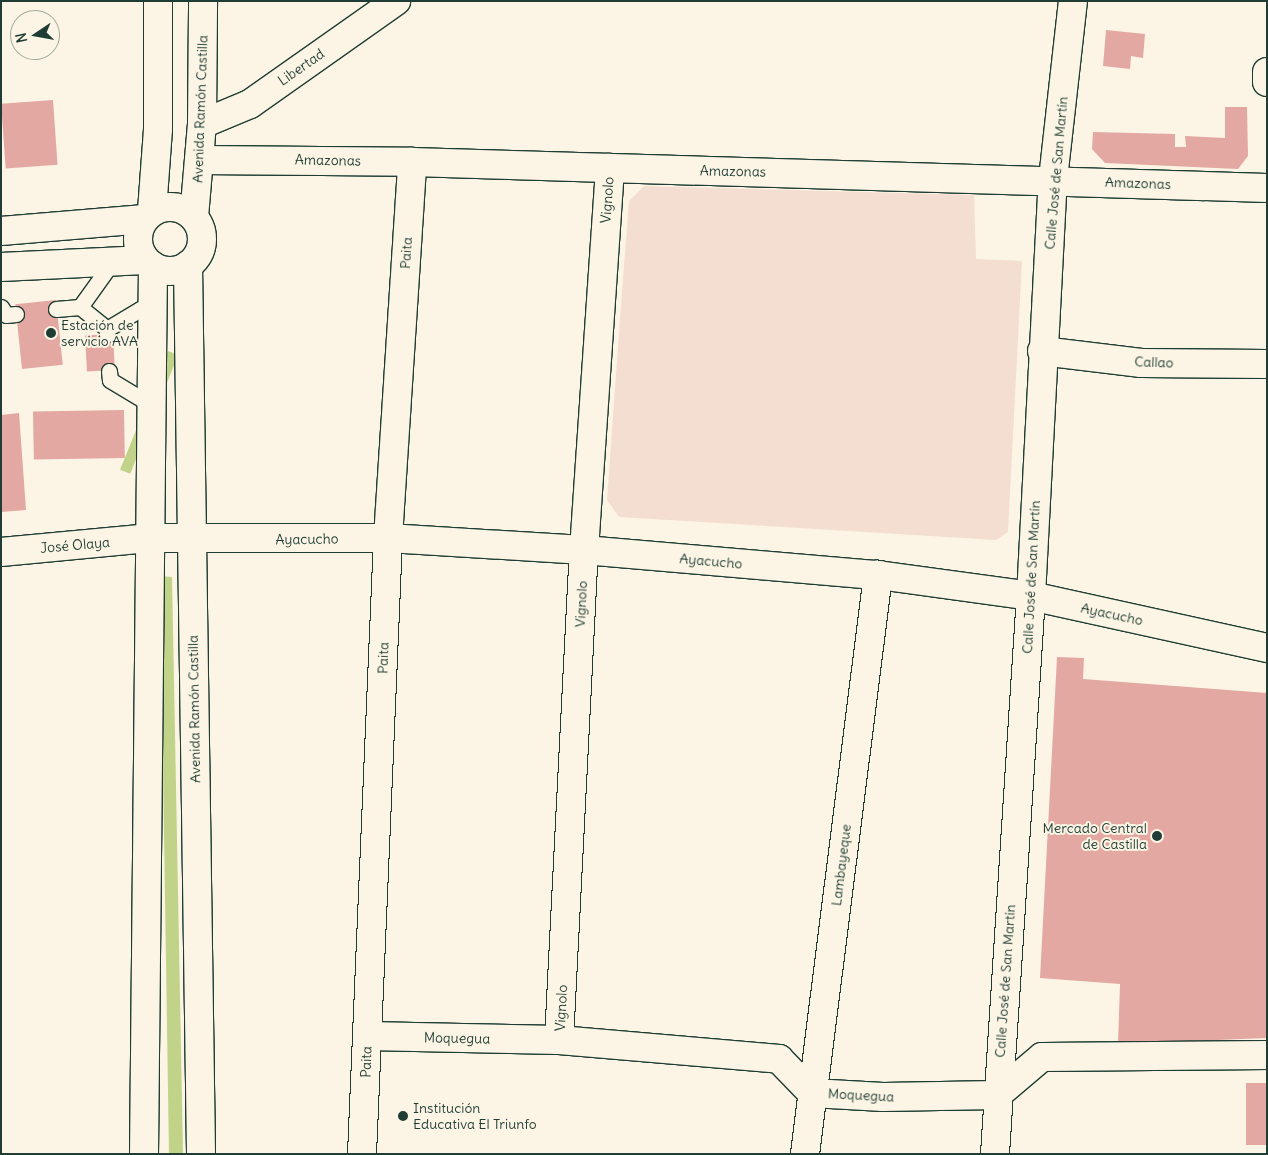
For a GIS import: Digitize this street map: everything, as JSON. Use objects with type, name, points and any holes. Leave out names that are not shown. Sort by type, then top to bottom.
[{"type":"street","points":[[144,1154],[148,538],[152,302],[149,263],[138,244],[148,215],[158,129],[158,1]]},
{"type":"street","name":"Avenida Ramón Castilla","points":[[194,217],[202,124],[203,1]]},
{"type":"street","name":"Libertad","points":[[202,124],[250,104],[396,1]]},
{"type":"street","name":"Calle José de San Martín","points":[[995,1154],[997,1095],[1031,596],[1042,351],[1053,179],[1073,1]]},
{"type":"street","points":[[1267,72],[1267,82]]},
{"type":"street","name":"Amazonas","points":[[199,160],[412,162],[1053,179],[1267,188]]},
{"type":"street","name":"Paita","points":[[362,1154],[388,538],[412,162]]},
{"type":"street","name":"Vignolo","points":[[559,1040],[584,550],[610,168]]},
{"type":"street","points":[[1,231],[148,215],[178,207],[194,217],[202,242],[195,259],[188,265],[171,271],[149,263],[113,261],[1,267]]},
{"type":"street","name":"Avenida Ramón Castilla","points":[[188,265],[201,1154]]},
{"type":"street","name":"Callao","points":[[1042,351],[1141,363],[1267,364]]},
{"type":"street","name":"Ayacucho","points":[[148,538],[192,540],[388,538],[584,550],[878,576],[1031,596],[1267,648]]},
{"type":"street","name":"José Olaya","points":[[1,552],[148,538]]},
{"type":"street","name":"Lambayeque","points":[[805,1154],[878,576]]},
{"type":"street","name":"Moquegua","points":[[367,1036],[559,1040],[779,1058],[812,1093],[883,1097],[997,1095]]},
{"type":"street","points":[[997,1095],[1042,1058],[1267,1056]]},
{"type":"lane","points":[[80,307],[113,261]]},
{"type":"lane","points":[[56,309],[80,307],[107,332],[152,302]]},
{"type":"lane","points":[[1,307],[6,314],[16,314]]},
{"type":"lane","points":[[109,371],[110,380],[150,404]]},
{"type":"shaded area","points":[[644,186],[974,195],[976,259],[1022,261],[1008,532],[996,540],[619,517],[607,500],[620,318],[629,201]]},
{"type":"green space","points":[[168,351],[178,355],[130,474],[120,470]]},
{"type":"green space","points":[[160,576],[172,577],[183,1154],[169,1154]]},
{"type":"building","points":[[1106,30],[1145,34],[1143,58],[1131,56],[1130,69],[1103,66]]},
{"type":"building","points":[[53,100],[58,165],[6,168],[1,104]]},
{"type":"building","points":[[1225,107],[1247,107],[1248,156],[1238,169],[1105,163],[1092,149],[1093,132],[1175,134],[1175,147],[1186,147],[1185,136],[1225,138]]},
{"type":"building","points":[[56,300],[63,365],[22,369],[15,304]]},
{"type":"building","points":[[113,334],[115,370],[87,371],[85,335]]},
{"type":"building","points":[[124,410],[125,458],[34,460],[33,412]]},
{"type":"building","points":[[19,413],[26,510],[1,512],[1,415]]},
{"type":"building","name":"Mercado Central de Castilla","points":[[1057,657],[1084,658],[1083,679],[1267,693],[1267,1038],[1118,1044],[1120,984],[1040,978]]},
{"type":"building","points":[[1246,1083],[1267,1083],[1267,1145],[1246,1145]]},
{"type":"place","name":"Estación de servicio AVA","points":[[51,333]]},
{"type":"place","name":"Mercado Central de Castilla","points":[[1157,836]]},
{"type":"place","name":"Institución Educativa El Triunfo","points":[[403,1116]]}]
